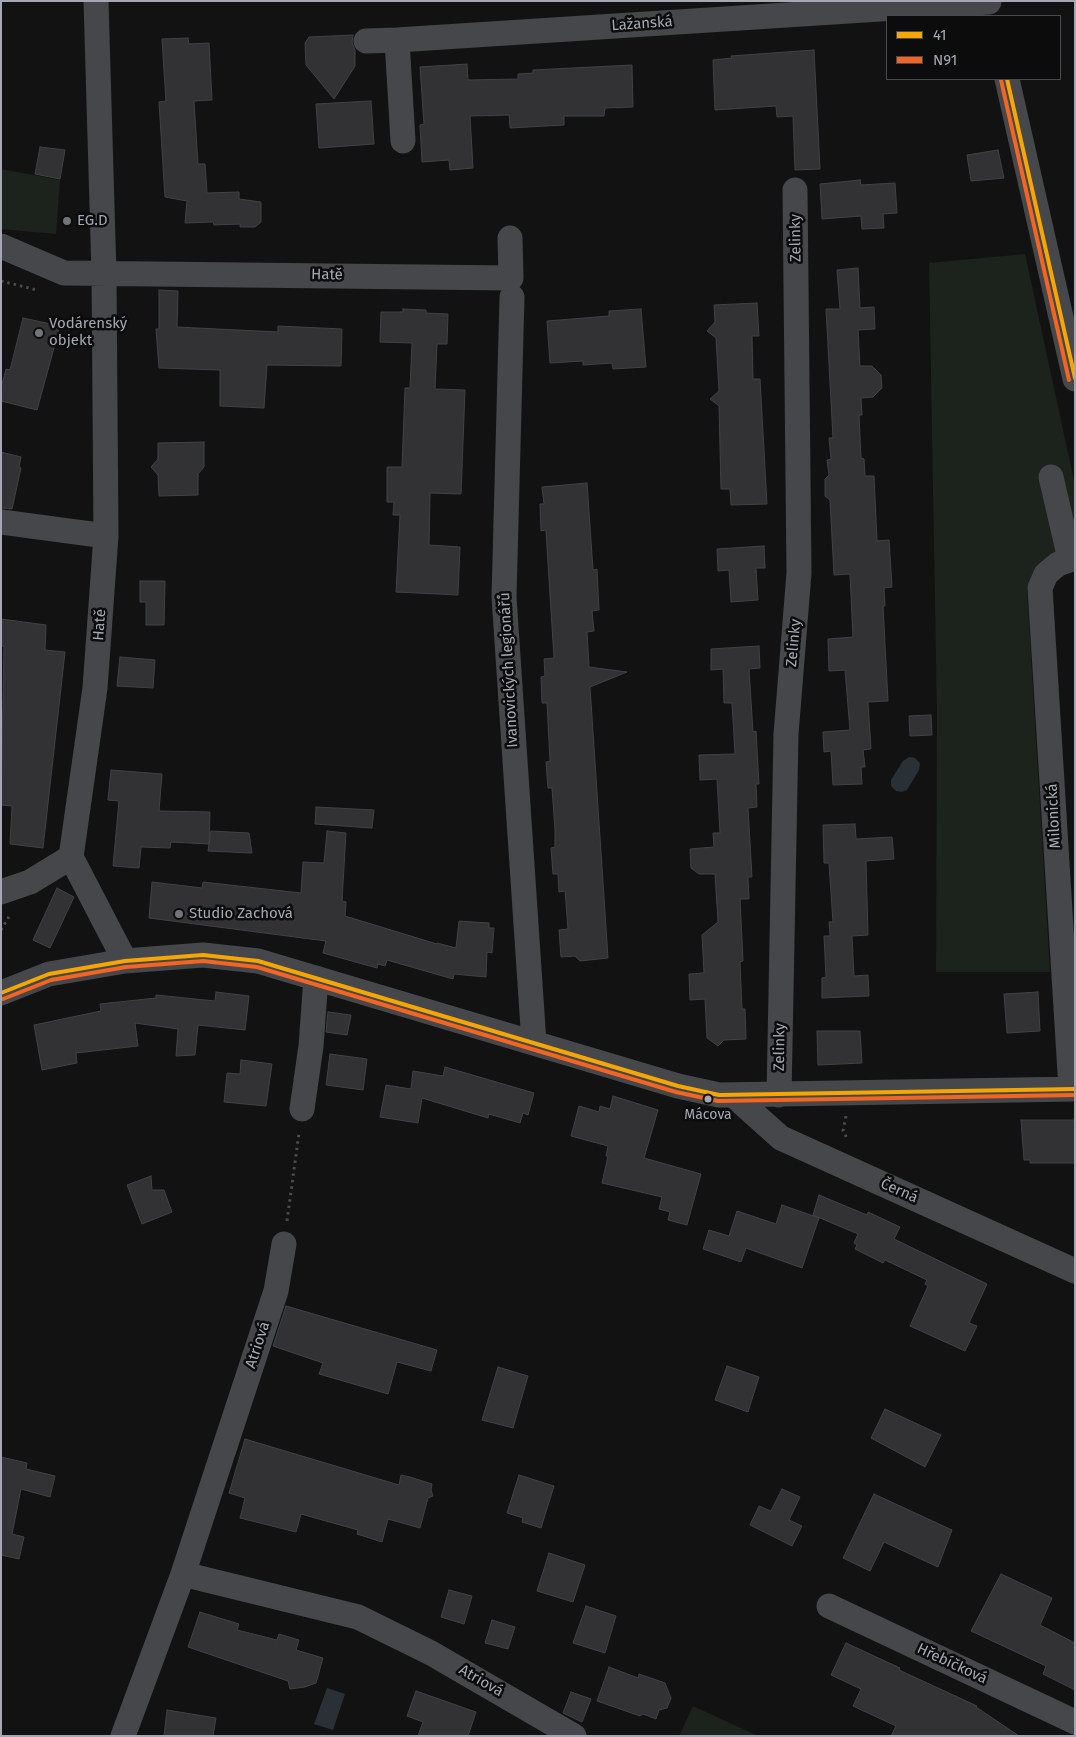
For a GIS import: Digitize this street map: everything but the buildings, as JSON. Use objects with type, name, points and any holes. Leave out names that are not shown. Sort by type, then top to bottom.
[{"type":"street","name":"Hatě","points":[[71,857],[95,688],[106,536],[104,274],[96,1]]},
{"type":"street","name":"Lažanská","points":[[366,41],[990,7]]},
{"type":"street","points":[[397,40],[403,141]]},
{"type":"street","points":[[1007,80],[1075,379]]},
{"type":"street","name":"Zelinky","points":[[779,1096],[786,734],[799,573],[796,190]]},
{"type":"street","name":"Hatě","points":[[104,274],[511,278],[510,238]]},
{"type":"street","points":[[1,246],[64,273],[104,274]]},
{"type":"street","name":"Ivanovických legionářů","points":[[512,297],[504,597],[534,1043]]},
{"type":"street","name":"Milonická","points":[[1051,477],[1072,559],[1058,564],[1046,574],[1040,588],[1073,1089]]},
{"type":"street","points":[[1,522],[106,536]]},
{"type":"street","points":[[1,892],[30,882],[71,857],[125,961]]},
{"type":"street","points":[[1,993],[49,974],[125,961],[203,954],[258,961],[678,1086],[719,1096],[1073,1089]]},
{"type":"street","points":[[302,1109],[311,1046],[316,978]]},
{"type":"street","name":"Černá","points":[[734,1096],[781,1138],[1075,1270]]},
{"type":"street","name":"Atriová","points":[[123,1736],[183,1574],[276,1291],[284,1244]]},
{"type":"street","name":"Atriová","points":[[183,1574],[358,1617],[431,1653],[574,1736]]},
{"type":"street","name":"Hřebíčková","points":[[829,1606],[1075,1722]]},
{"type":"path","points":[[284,1244],[302,1109]]},
{"type":"path","points":[[847,1110],[843,1131],[854,1150],[851,1169]]},
{"type":"shaded area","points":[[1,169],[60,180],[56,234],[1,229]]},
{"type":"shaded area","points":[[1025,254],[1075,485],[1075,547],[1052,553],[1037,565],[1027,589],[1050,972],[936,972],[937,716],[929,263]]},
{"type":"shaded area","points":[[909,757],[915,758],[920,763],[919,770],[907,790],[902,792],[896,791],[891,786],[891,780],[903,761]]},
{"type":"shaded area","points":[[327,1688],[345,1694],[333,1730],[314,1724]]},
{"type":"shaded area","points":[[693,1706],[758,1736],[679,1736]]},
{"type":"transit line","name":"N91","points":[[1001,80],[1069,380]]},
{"type":"transit line","name":"41","points":[[1007,80],[1075,378]]},
{"type":"transit line","name":"41","points":[[1,993],[49,974],[125,961],[203,955],[258,961],[678,1086],[719,1095],[1075,1089]]},
{"type":"transit line","name":"N91","points":[[3,999],[51,980],[126,967],[203,961],[257,967],[676,1092],[718,1101],[1075,1095]]},
{"type":"place","name":"EG.D","points":[[67,221]]},
{"type":"place","name":"Vodárenský objekt","points":[[39,333]]},
{"type":"place","name":"Studio Zachová","points":[[179,914]]},
{"type":"place","name":"Mácova","points":[[708,1099]]}]
